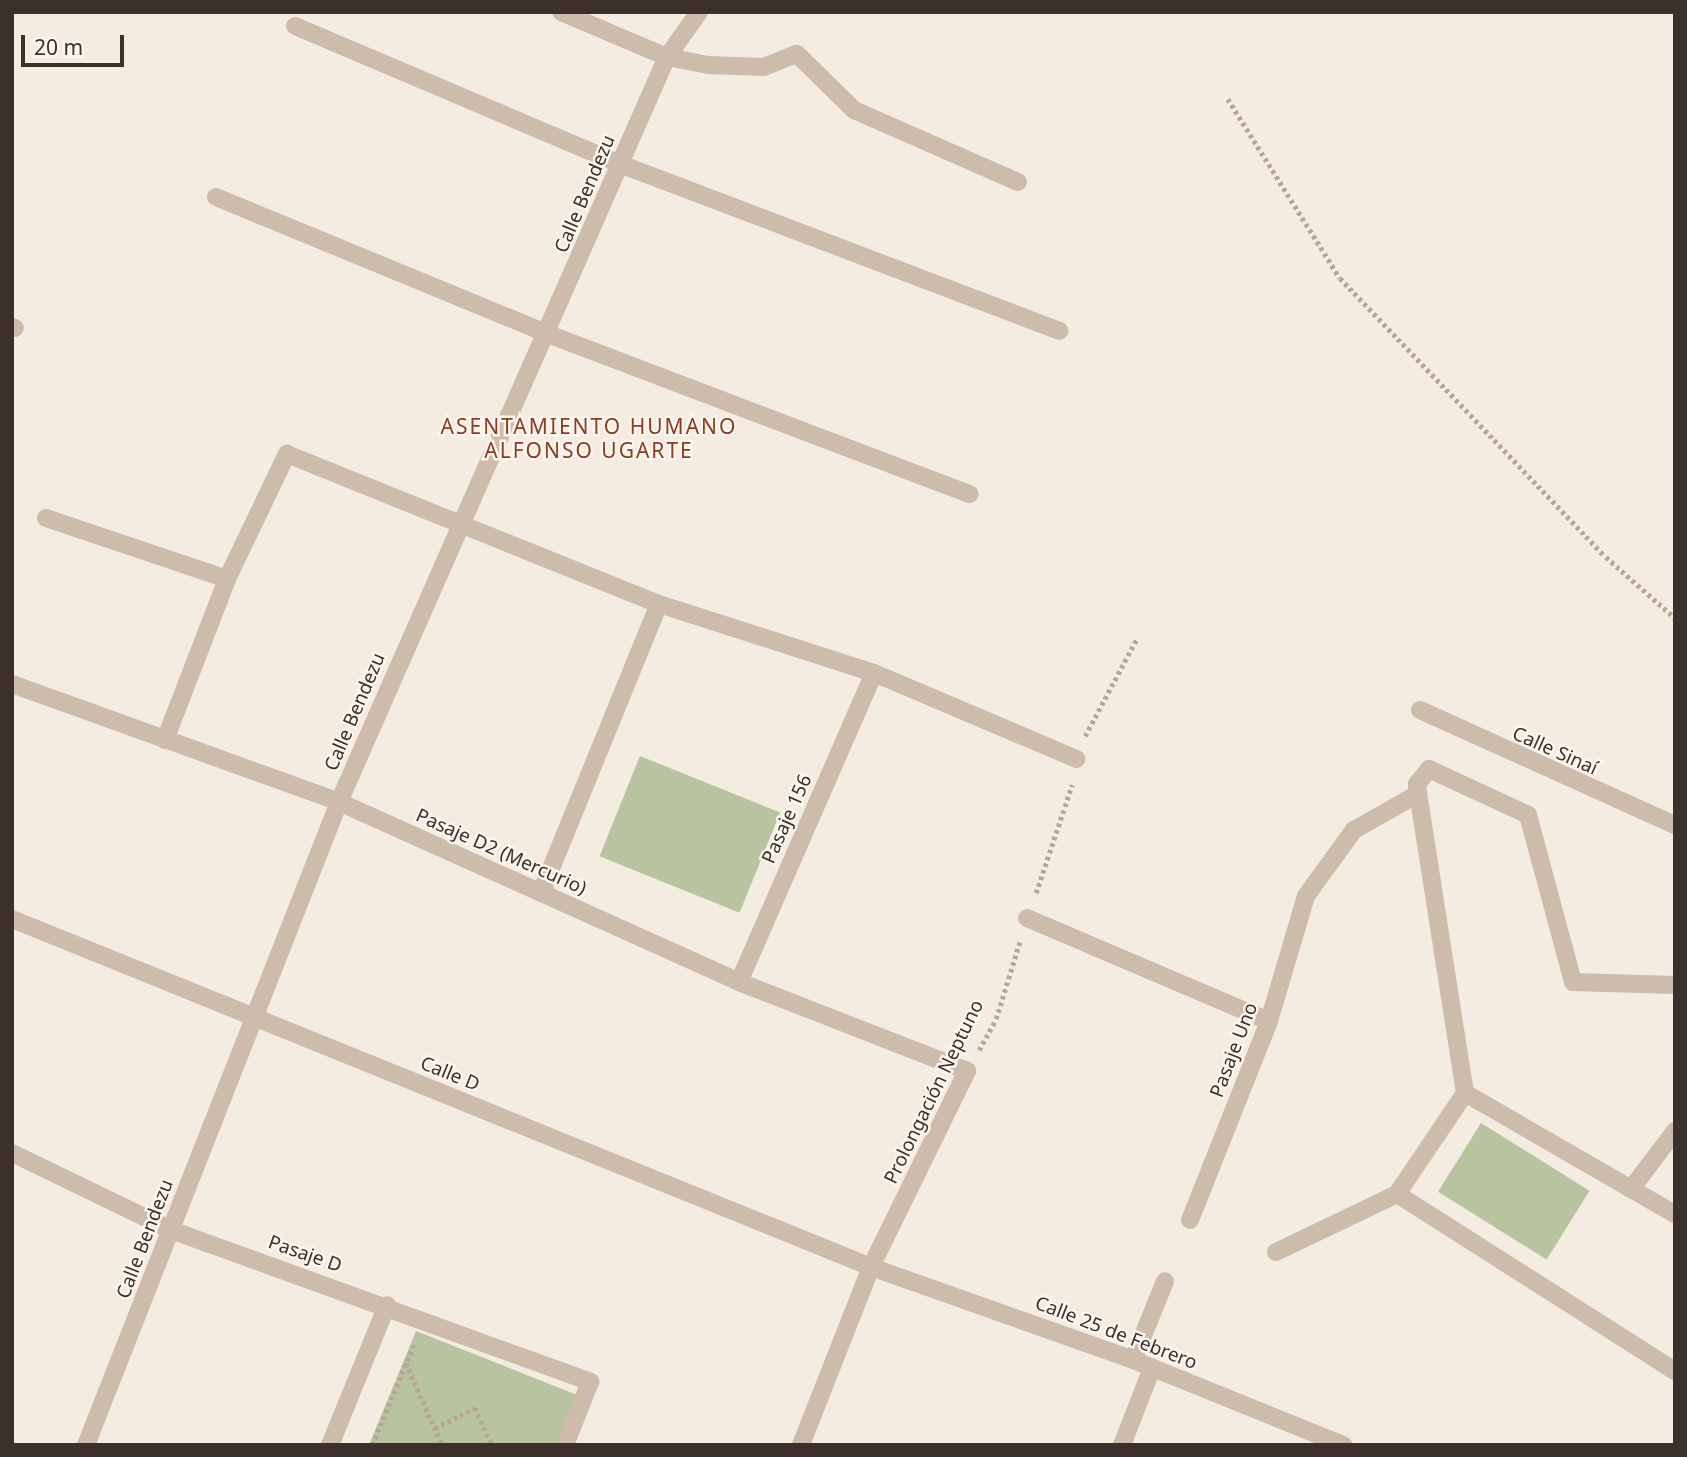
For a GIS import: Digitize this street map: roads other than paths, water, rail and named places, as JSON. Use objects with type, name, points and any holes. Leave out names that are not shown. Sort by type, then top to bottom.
[{"type":"street","points":[[561,12],[667,57],[764,67],[797,54],[853,110],[1018,182]]},
{"type":"street","name":"Calle Bendezu","points":[[86,1445],[339,802],[459,523],[548,334],[667,57],[699,12]]},
{"type":"street","points":[[295,26],[620,164],[1059,331]]},
{"type":"street","points":[[216,197],[548,334],[970,494]]},
{"type":"street","points":[[165,740],[227,579],[287,454],[659,604],[874,673],[1077,759]]},
{"type":"street","points":[[46,518],[227,579]]},
{"type":"street","points":[[541,893],[659,604]]},
{"type":"street","name":"Pasaje 156","points":[[739,982],[874,673]]},
{"type":"street","name":"Pasaje D2 (Mercurio)","points":[[12,684],[339,802],[739,982],[967,1071]]},
{"type":"street","name":"Calle Sinaí","points":[[1420,710],[1675,825]]},
{"type":"street","points":[[1276,1252],[1397,1194],[1465,1093],[1416,784],[1429,769],[1528,815],[1573,982],[1675,985]]},
{"type":"street","name":"Pasaje Uno","points":[[1189,1220],[1269,1021],[1306,896],[1354,830],[1418,794]]},
{"type":"street","points":[[1027,918],[1269,1021]]},
{"type":"street","name":"Calle D","points":[[12,919],[871,1267]]},
{"type":"street","name":"Prolongación Neptuno","points":[[802,1445],[871,1267],[967,1071]]},
{"type":"street","points":[[1465,1093],[1675,1214]]},
{"type":"street","points":[[1631,1189],[1675,1131]]},
{"type":"street","name":"Pasaje D","points":[[12,1153],[171,1230],[387,1305],[590,1381],[565,1445]]},
{"type":"street","points":[[1397,1194],[1675,1371]]},
{"type":"street","name":"Calle 25 de Febrero","points":[[871,1267],[1133,1360],[1343,1445]]},
{"type":"street","points":[[1133,1360],[1165,1281]]},
{"type":"street","points":[[330,1445],[387,1305]]},
{"type":"street","points":[[1122,1445],[1152,1368]]},
{"type":"district","name":"ASENTAMIENTO HUMANO ALFONSO UGARTE","points":[[589,438]]}]
